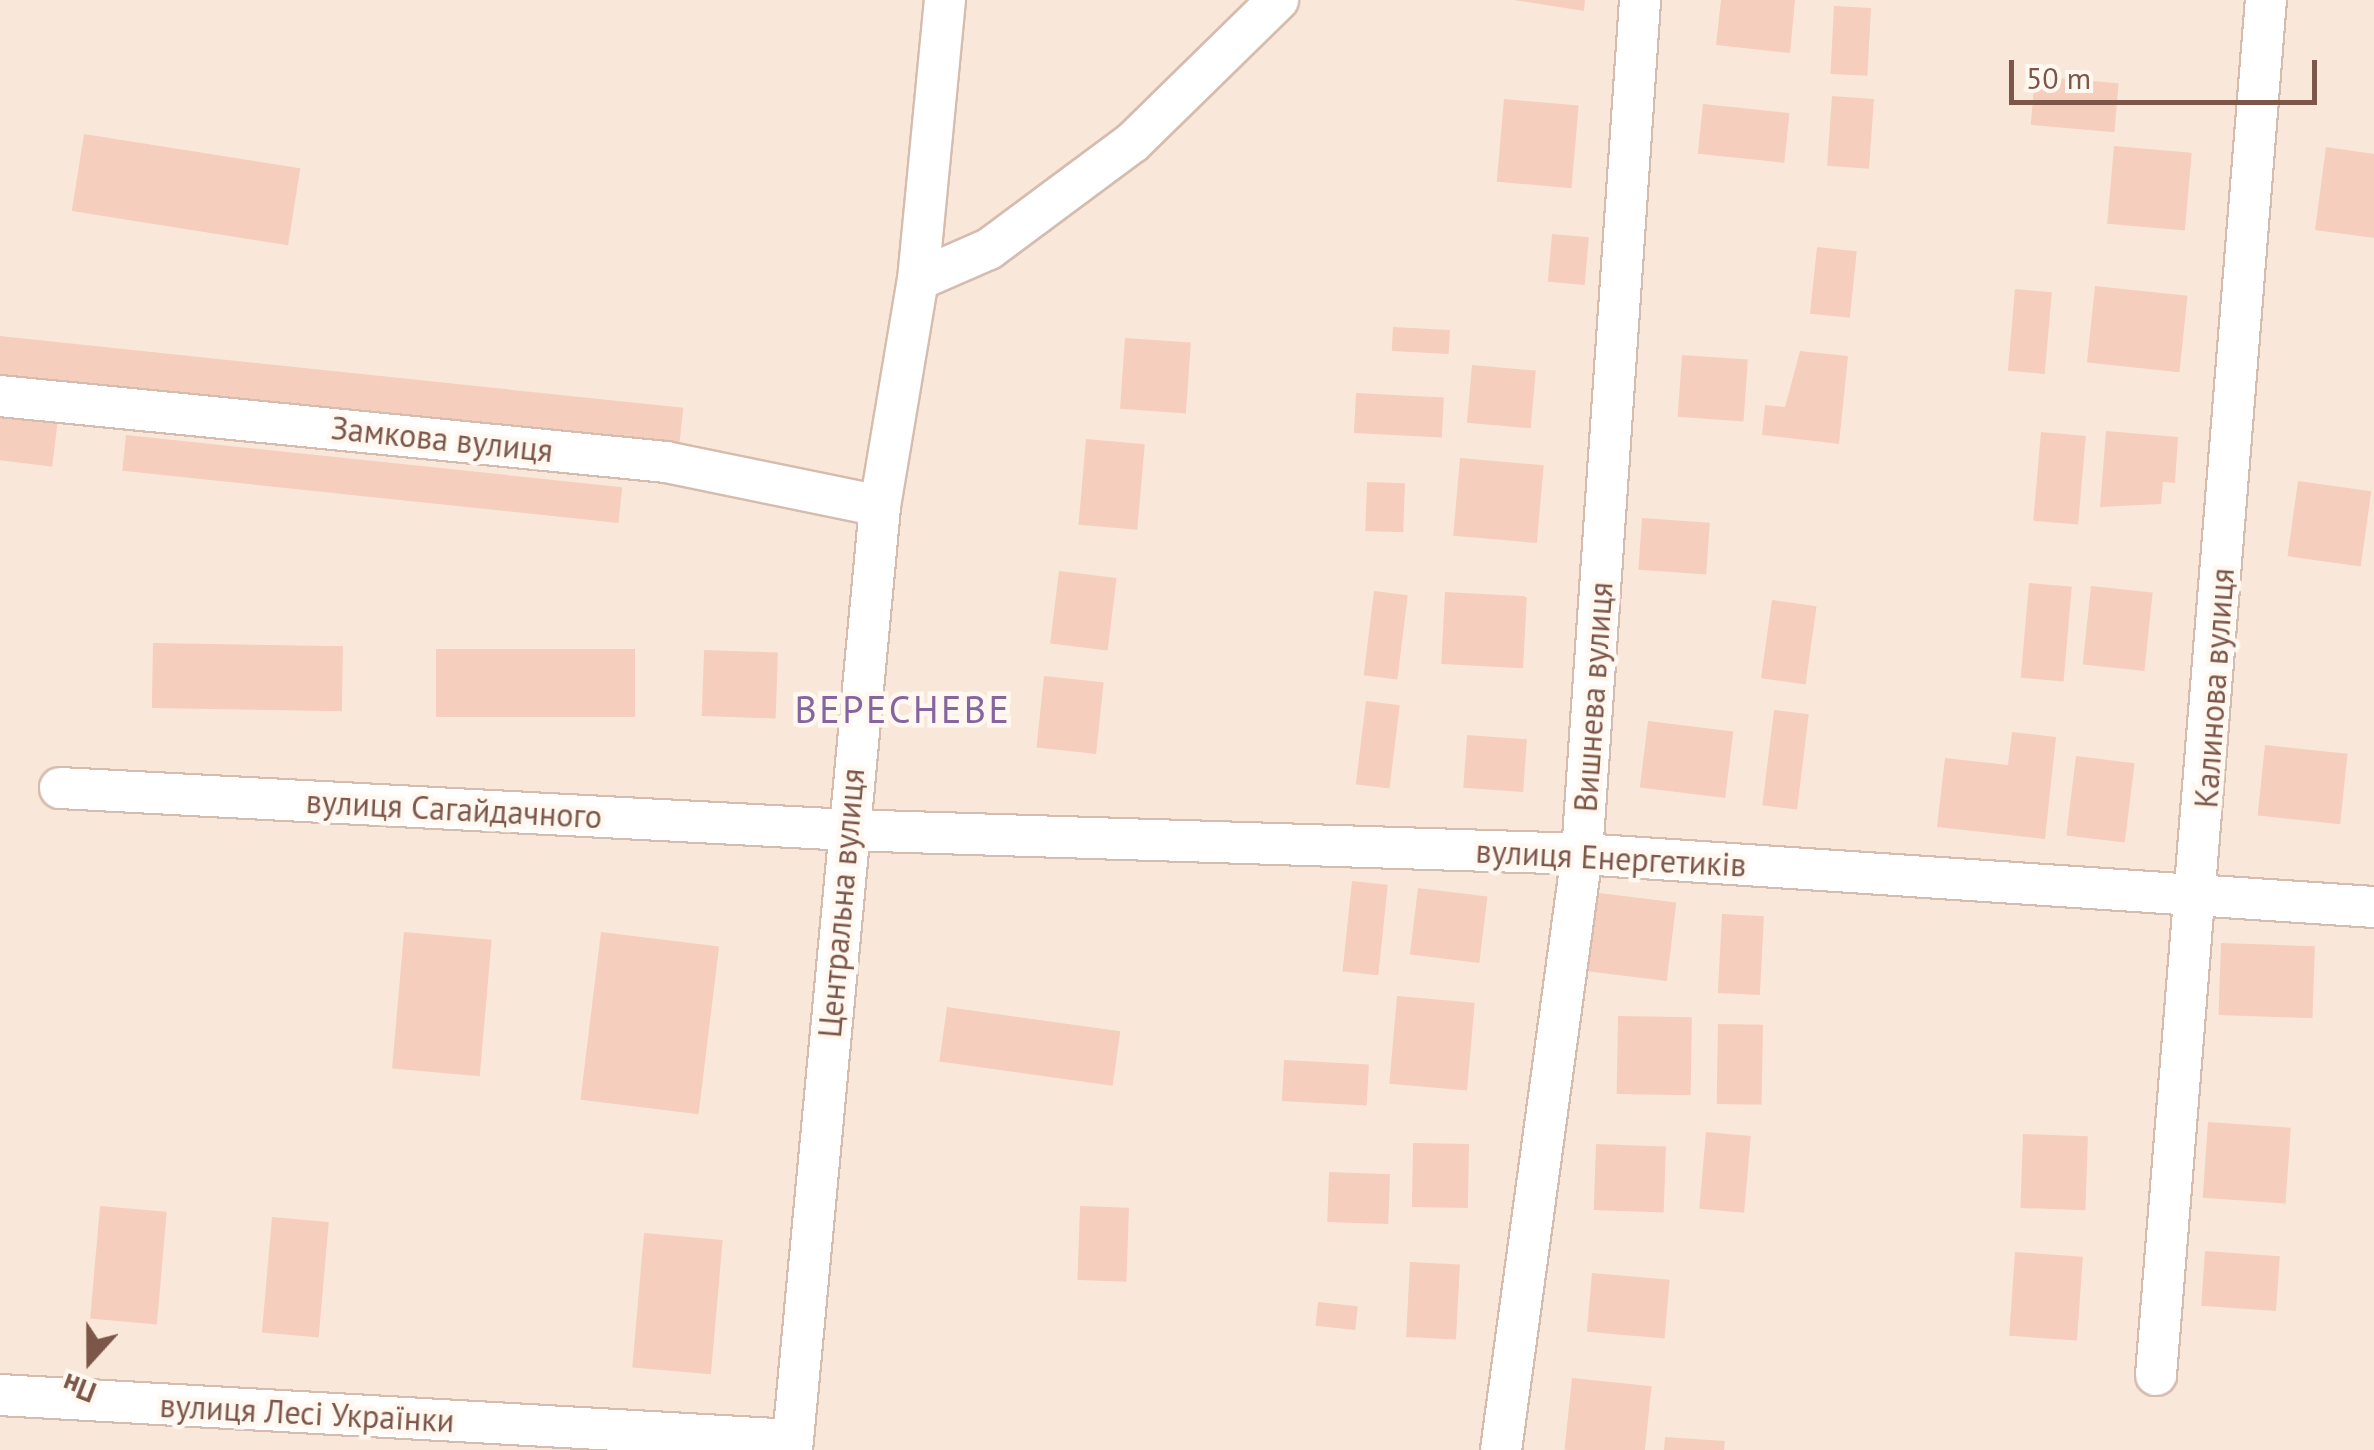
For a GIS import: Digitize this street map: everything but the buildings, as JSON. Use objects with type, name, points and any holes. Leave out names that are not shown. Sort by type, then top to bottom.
[{"type":"street","name":"Центральна вулиця","points":[[793,1445],[880,506],[918,280],[944,0]]},
{"type":"street","points":[[918,280],[989,249],[1133,142],[1278,0]]},
{"type":"street","name":"Вишнева вулиця","points":[[1501,1450],[1582,854],[1640,0]]},
{"type":"street","name":"Калинова вулиця","points":[[2156,1376],[2198,892],[2266,0]]},
{"type":"street","name":"Замкова вулиця","points":[[0,396],[666,462],[880,506]]},
{"type":"street","name":"вулиця Сагайдачного","points":[[60,788],[847,830]]},
{"type":"street","name":"вулиця Енергетиків","points":[[847,830],[1582,854],[2198,892],[2374,907]]},
{"type":"street","name":"вулиця Лесі Українки","points":[[0,1395],[793,1445]]},
{"type":"shaded area","points":[[0,0],[2374,0],[2374,1450],[0,1450]]},
{"type":"district","name":"ВЕРЕСНЕВЕ","points":[[903,709]]}]
